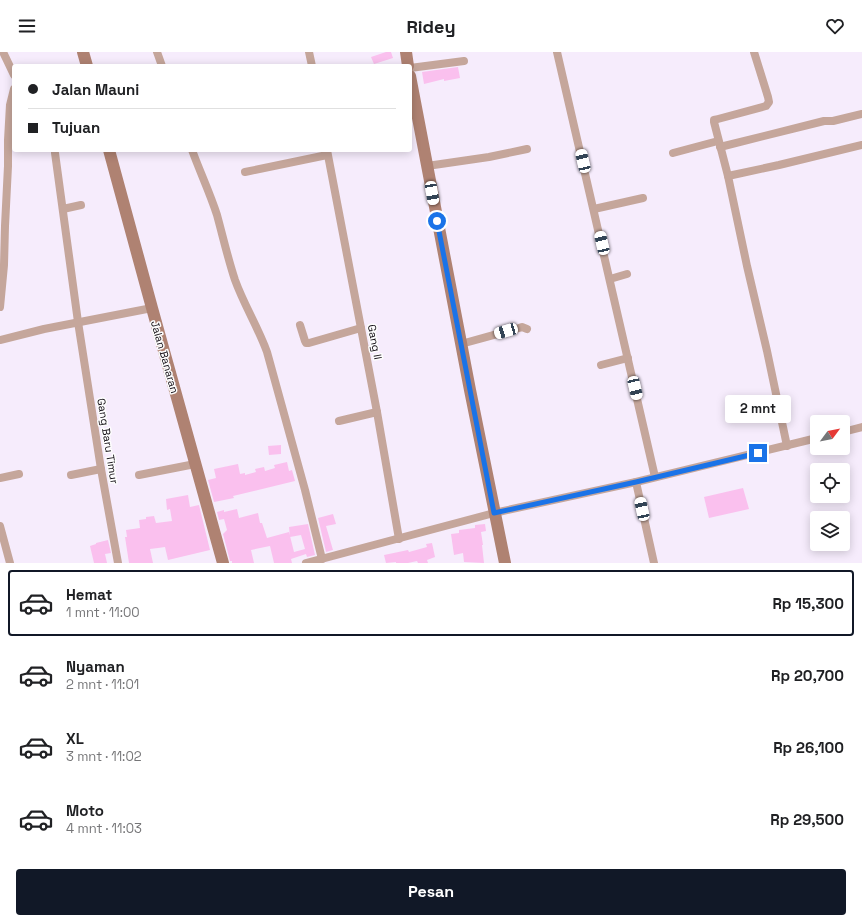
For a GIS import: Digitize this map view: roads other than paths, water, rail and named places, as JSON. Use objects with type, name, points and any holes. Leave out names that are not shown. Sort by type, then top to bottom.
[{"type":"main road","points":[[83,52],[86,64]]},
{"type":"main road","points":[[406,52],[408,64]]},
{"type":"main road","points":[[412,87],[504,563]]},
{"type":"main road","name":"Jalan Banaran","points":[[110,152],[222,563]]},
{"type":"street","points":[[3,52],[12,71]]},
{"type":"street","points":[[157,52],[161,64]]},
{"type":"street","points":[[309,52],[312,64]]},
{"type":"street","points":[[557,52],[655,477]]},
{"type":"street","points":[[754,52],[769,102],[766,106],[718,118],[714,120],[714,122],[728,176],[787,446]]},
{"type":"street","points":[[412,67],[464,61]]},
{"type":"street","points":[[0,307],[4,265],[4,174],[12,97]]},
{"type":"street","points":[[673,153],[862,114]]},
{"type":"street","points":[[728,176],[862,145]]},
{"type":"street","points":[[427,166],[527,149]]},
{"type":"street","points":[[193,152],[205,182],[237,283],[267,352],[305,490],[322,559]]},
{"type":"street","points":[[245,172],[327,153]]},
{"type":"street","name":"Gang II","points":[[327,153],[377,412],[399,539]]},
{"type":"street","name":"Gang Baru Timur","points":[[55,154],[78,322],[101,469],[118,563]]},
{"type":"street","points":[[594,209],[643,198]]},
{"type":"street","points":[[63,209],[81,206]]},
{"type":"street","points":[[610,279],[627,274]]},
{"type":"street","points":[[0,340],[78,322],[152,308]]},
{"type":"street","points":[[300,325],[306,343],[361,328]]},
{"type":"street","points":[[461,344],[522,327],[527,329]]},
{"type":"street","points":[[601,365],[628,358]]},
{"type":"street","points":[[339,421],[377,412]]},
{"type":"street","points":[[850,430],[862,427]]},
{"type":"street","points":[[306,563],[494,513],[636,482],[810,440]]},
{"type":"street","points":[[139,475],[195,464]]},
{"type":"street","points":[[71,475],[101,469]]},
{"type":"street","points":[[0,478],[20,474]]},
{"type":"street","points":[[636,482],[654,563]]},
{"type":"street","points":[[0,526],[10,563]]}]
